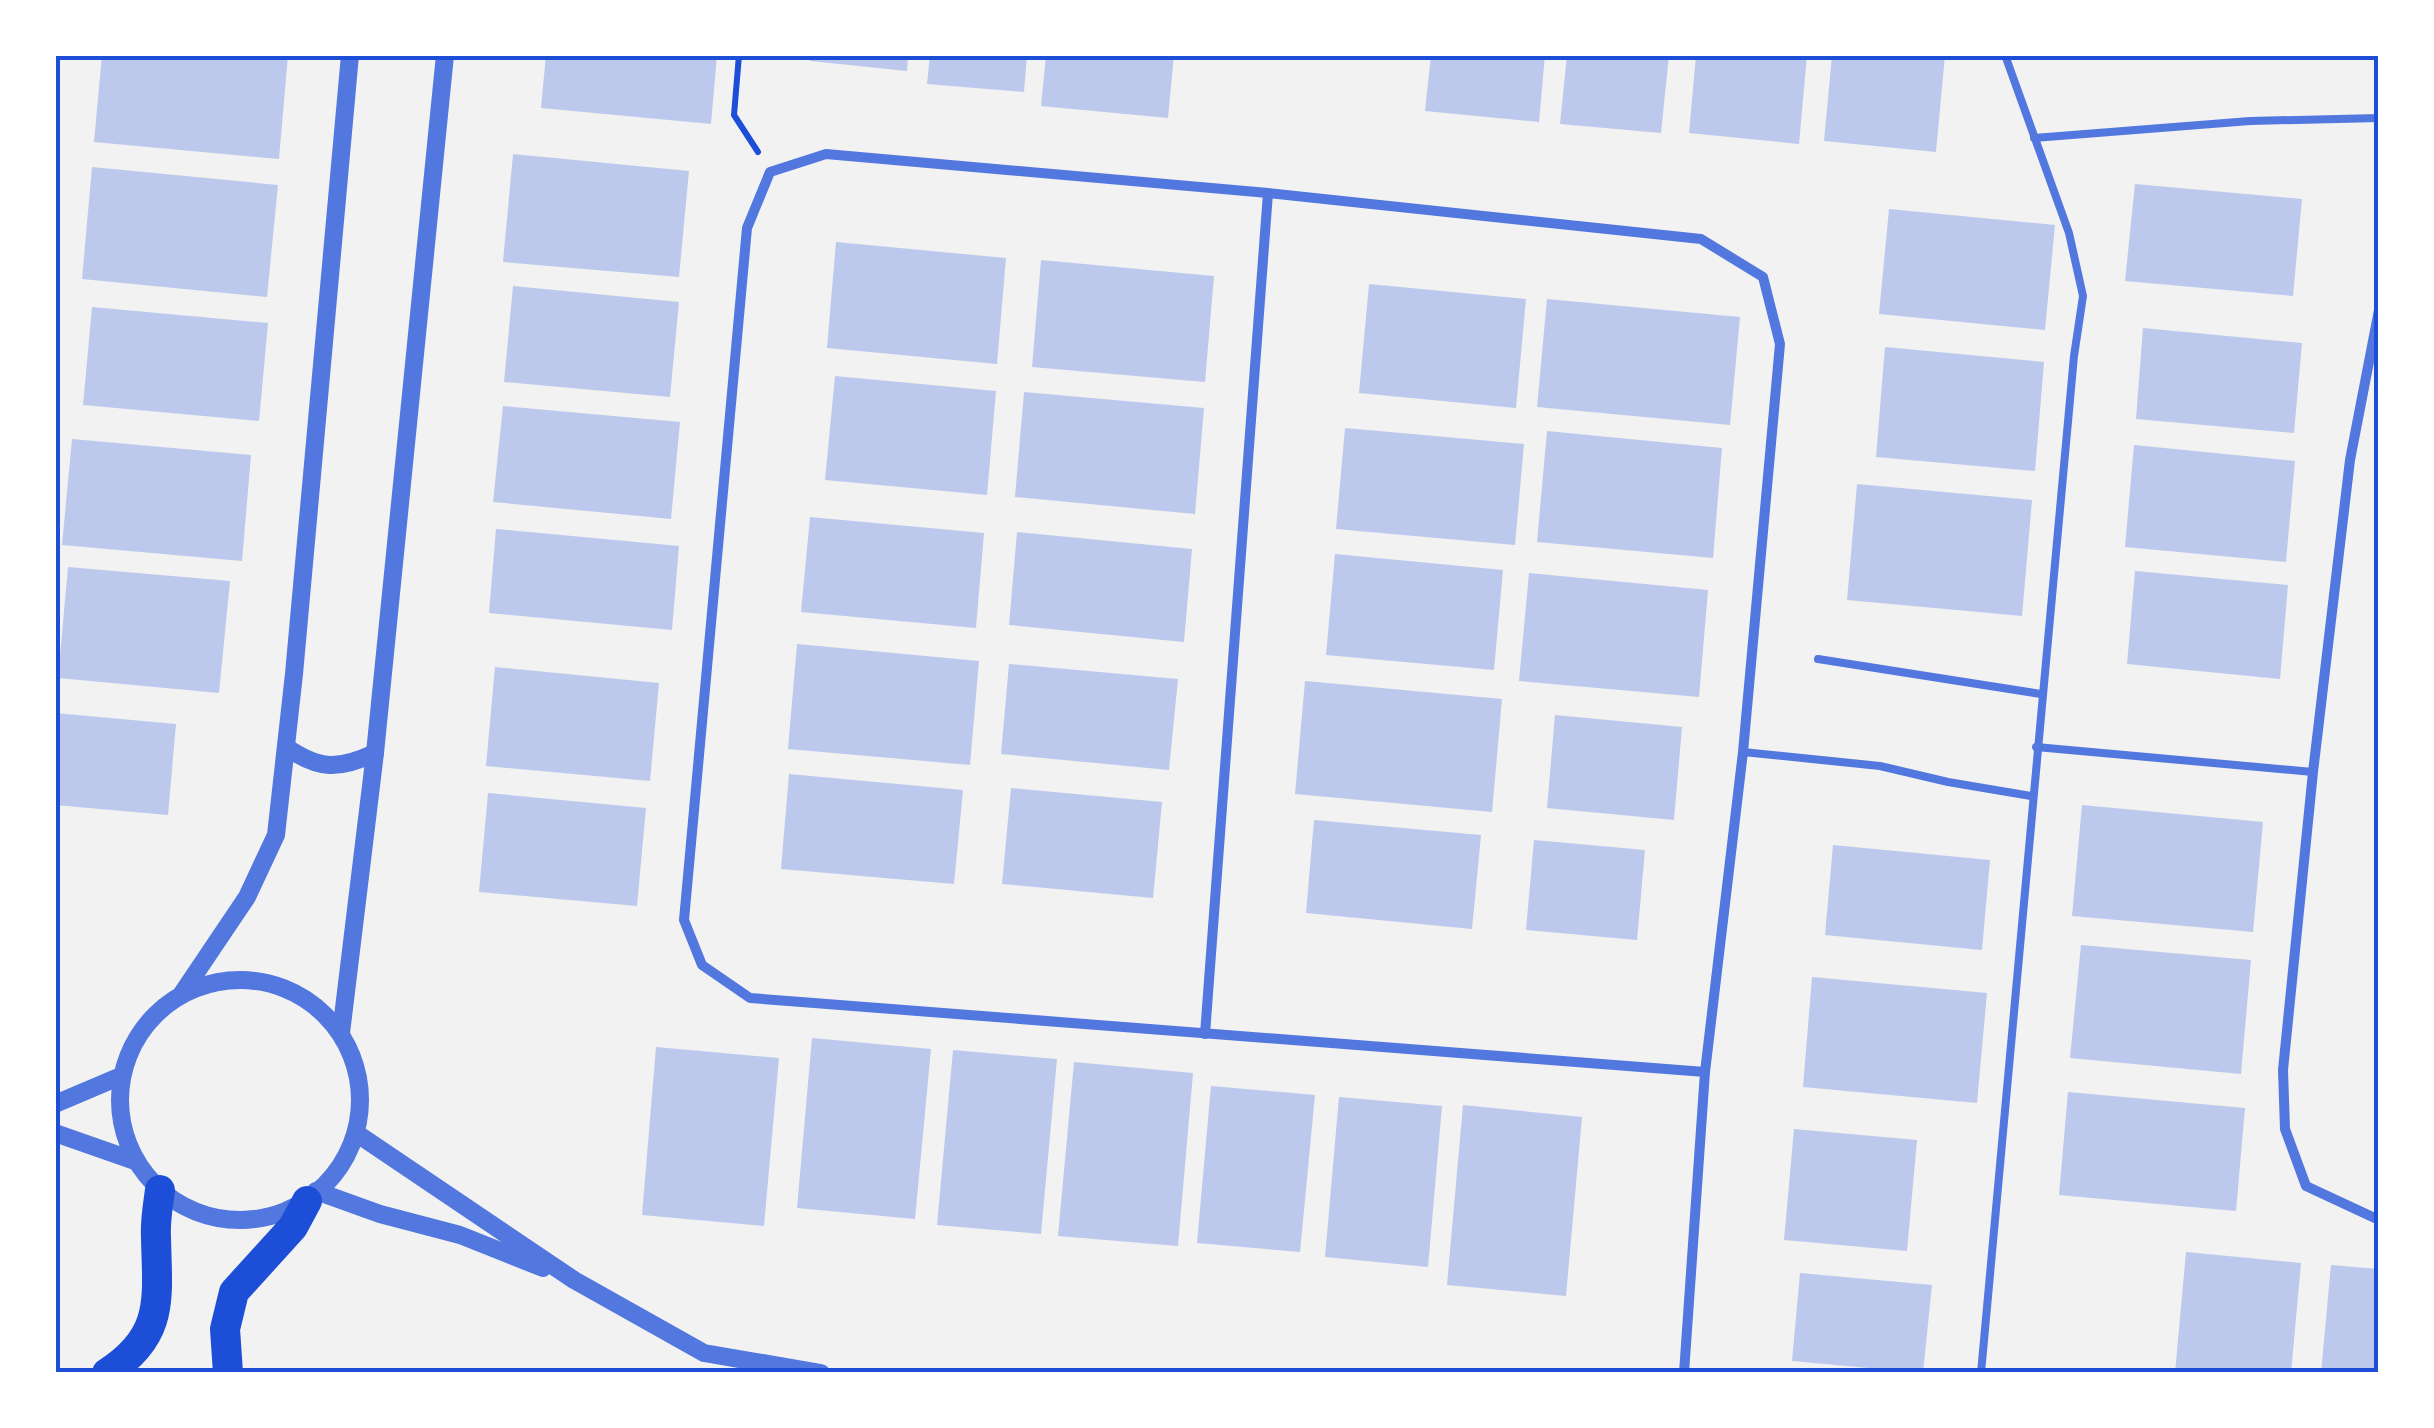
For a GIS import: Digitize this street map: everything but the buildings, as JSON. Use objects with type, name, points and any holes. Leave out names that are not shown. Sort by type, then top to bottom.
[{"type":"highway","points":[[107,1373],[128,1360],[155,1317],[160,1281],[155,1234],[160,1190]]},
{"type":"highway","points":[[228,1373],[225,1329],[234,1292],[293,1227],[312,1196]]},
{"type":"street","points":[[180,994],[214,982],[251,979],[286,988],[317,1006],[341,1033],[356,1064],[361,1098],[356,1133],[338,1171],[312,1196],[271,1216],[232,1220],[194,1211],[160,1190],[135,1161],[120,1119],[121,1076],[132,1044],[153,1015],[180,994],[247,897],[276,835],[350,55]]},
{"type":"street","points":[[341,1033],[376,754],[445,55]]},
{"type":"street","points":[[1684,1373],[1705,1072],[1743,752],[1780,344],[1763,276],[1701,239],[1268,193],[826,154],[770,172],[747,228],[684,920],[702,965],[750,998],[1705,1072]]},
{"type":"street","points":[[1205,1034],[1268,193]]},
{"type":"street","points":[[2379,310],[2350,460],[2312,772],[2282,1070],[2286,1130],[2306,1186],[2379,1220]]},
{"type":"street","points":[[286,747],[306,761],[329,766],[354,764],[376,754]]},
{"type":"street","points":[[55,1104],[121,1076]]},
{"type":"street","points":[[55,1133],[135,1161]]},
{"type":"street","points":[[356,1133],[574,1280],[704,1353],[821,1373]]},
{"type":"street","points":[[312,1196],[460,1235],[574,1280]]},
{"type":"lane","points":[[1981,1373],[2031,796],[2083,296],[2070,234],[2006,55]]},
{"type":"lane","points":[[2034,138],[2250,121],[2379,118]]},
{"type":"lane","points":[[1818,660],[2041,694]]},
{"type":"lane","points":[[2036,747],[2312,772]]},
{"type":"lane","points":[[1743,752],[1880,766],[2031,796]]},
{"type":"path","points":[[740,55],[734,115],[770,172]]}]
